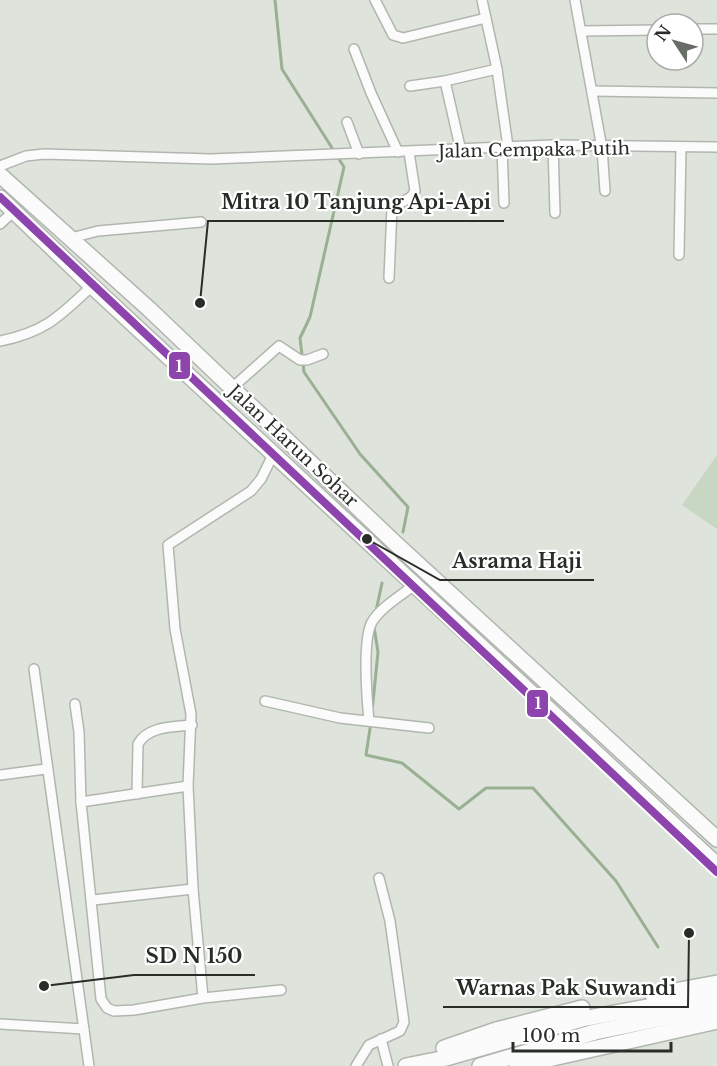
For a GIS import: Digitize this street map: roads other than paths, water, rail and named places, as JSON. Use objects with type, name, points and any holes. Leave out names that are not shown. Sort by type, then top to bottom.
[{"type":"highway","name":"Jalan Harun Sohar","points":[[0,175],[71,238],[717,839]]},
{"type":"highway","name":"Jalan Harun Sohar","points":[[0,198],[273,455],[717,865]]},
{"type":"highway","points":[[466,633],[478,619]]},
{"type":"highway","points":[[417,1063],[442,1049],[547,1016],[717,983]]},
{"type":"highway","points":[[417,1063],[446,1058],[582,1019],[717,994]]},
{"type":"highway","points":[[480,1066],[595,1032],[717,1007]]},
{"type":"highway","points":[[517,1066],[717,1021]]},
{"type":"street","points":[[375,0],[393,35],[402,38],[486,18]]},
{"type":"street","points":[[482,0],[496,69],[505,147],[504,203]]},
{"type":"street","points":[[575,0],[602,148],[605,191]]},
{"type":"street","points":[[581,31],[645,30]]},
{"type":"street","points":[[354,49],[370,93],[398,152]]},
{"type":"street","points":[[410,86],[445,81],[496,69]]},
{"type":"street","points":[[445,81],[461,151]]},
{"type":"street","points":[[592,91],[717,93]]},
{"type":"street","points":[[347,122],[354,154]]},
{"type":"street","points":[[553,146],[555,213]]},
{"type":"street","name":"Jalan Cempaka Putih","points":[[0,166],[26,156],[44,154],[211,159],[461,151],[505,147],[717,147]]},
{"type":"street","points":[[679,255],[681,147]]},
{"type":"street","points":[[389,278],[392,208],[411,197],[415,191],[409,152]]},
{"type":"street","points":[[0,224],[15,211]]},
{"type":"street","points":[[71,238],[98,231],[201,222]]},
{"type":"street","points":[[0,341],[30,335],[45,327],[92,286]]},
{"type":"street","points":[[232,388],[279,346],[303,360],[322,354]]},
{"type":"street","points":[[202,998],[188,786],[192,725],[175,629],[168,545],[251,491],[261,479],[273,455]]},
{"type":"street","points":[[371,721],[366,681],[370,624],[377,615],[414,585]]},
{"type":"street","points":[[34,669],[46,769],[89,1066]]},
{"type":"street","points":[[266,701],[371,721],[429,728]]},
{"type":"street","points":[[75,704],[79,732],[81,802],[93,900],[101,999],[107,1008],[114,1011],[134,1010],[202,998],[281,990]]},
{"type":"street","points":[[137,794],[138,744],[141,737],[152,731],[192,725]]},
{"type":"street","points":[[0,775],[46,769]]},
{"type":"street","points":[[81,802],[188,786]]},
{"type":"street","points":[[356,1066],[369,1045],[400,1030],[404,1022],[390,921],[379,878]]},
{"type":"street","points":[[93,900],[193,889]]},
{"type":"street","points":[[0,1024],[84,1029]]},
{"type":"street","points":[[381,1039],[388,1066]]},
{"type":"waterway","points":[[275,0],[282,69],[334,151]]},
{"type":"waterway","points":[[337,156],[344,167],[310,317],[300,338],[304,372],[360,454],[408,507],[403,532]]},
{"type":"waterway","points":[[376,611],[382,583]]},
{"type":"waterway","points":[[372,712],[378,652],[374,627]]},
{"type":"waterway","points":[[371,722],[366,755],[402,763],[459,809],[486,788],[533,788],[616,881],[658,947]]},
{"type":"place","name":"Mitra 10 Tanjung Api-Api","points":[[200,303]]},
{"type":"place","name":"Asrama Haji","points":[[367,539]]},
{"type":"place","name":"Warnas Pak Suwandi","points":[[689,933]]},
{"type":"place","name":"SD N 150","points":[[44,986]]}]
